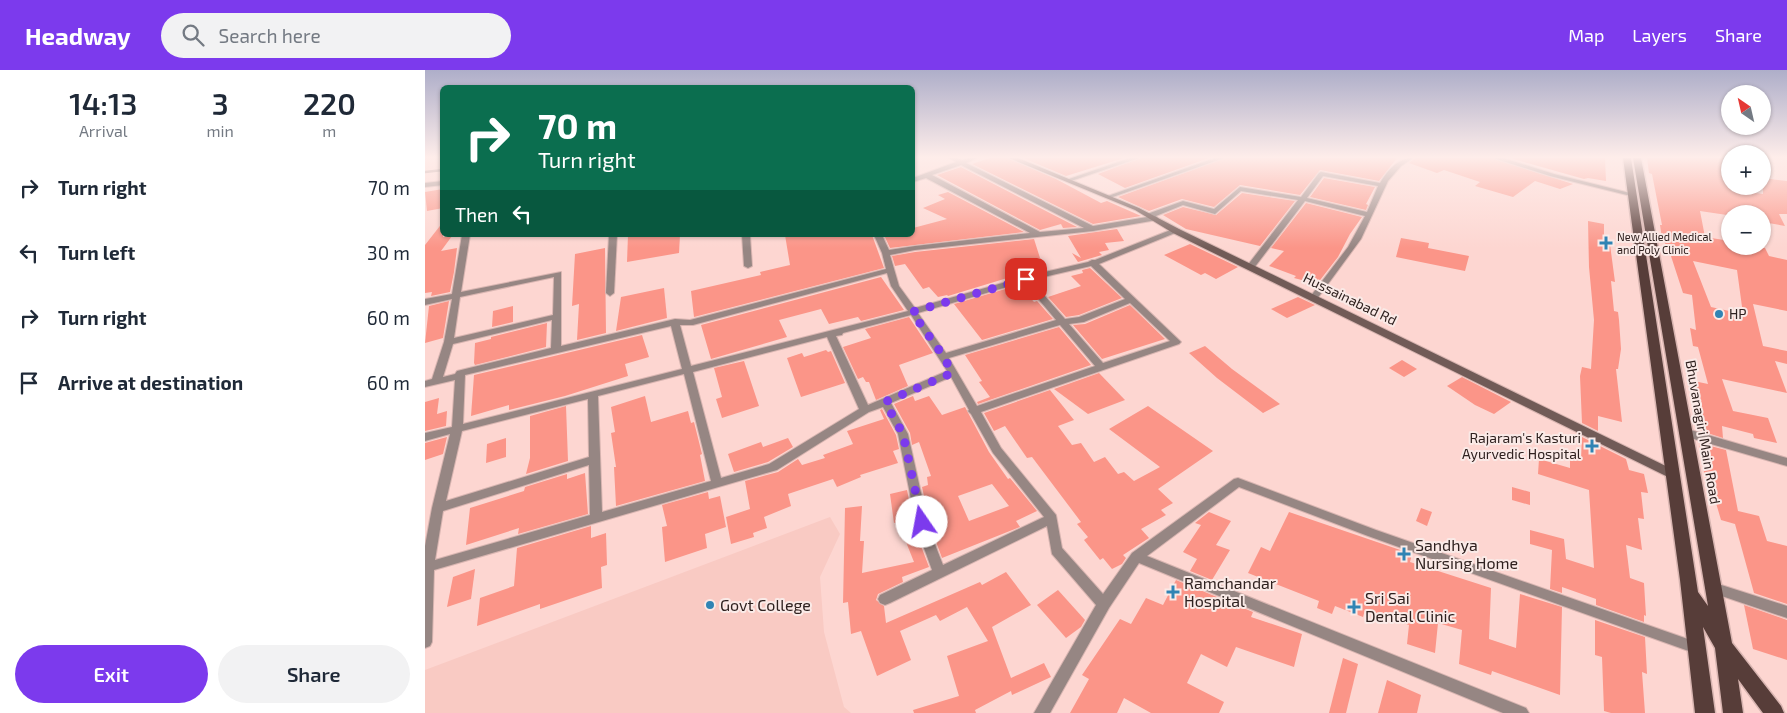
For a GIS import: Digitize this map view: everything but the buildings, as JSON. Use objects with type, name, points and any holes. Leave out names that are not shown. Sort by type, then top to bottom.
[{"type":"main road","points":[[1630,188],[1688,580],[1705,713]]},
{"type":"main road","name":"Bhuvanagiri Main Road","points":[[1642,188],[1723,646],[1733,713]]},
{"type":"main road","points":[[1688,580],[1700,611],[1723,646],[1774,713]]},
{"type":"street","points":[[947,188],[1039,235]]},
{"type":"street","points":[[1013,188],[1093,229]]},
{"type":"street","name":"Hussainabad Rd","points":[[1087,188],[1152,217],[1176,231],[1251,266],[1672,474]]},
{"type":"street","points":[[1108,197],[1134,188]]},
{"type":"street","points":[[1251,266],[1311,188]]},
{"type":"street","points":[[1314,297],[1362,231],[1380,188]]},
{"type":"street","points":[[1606,188],[1631,194]]},
{"type":"street","points":[[886,253],[915,248],[1093,229],[1152,217],[1183,203],[1215,212],[1240,189],[1303,199],[1369,215]]},
{"type":"street","points":[[865,410],[831,336],[1026,279],[1098,262],[1176,231]]},
{"type":"street","points":[[436,382],[449,342],[466,237]]},
{"type":"street","points":[[609,293],[613,237]]},
{"type":"street","points":[[746,237],[748,266]]},
{"type":"street","points":[[879,237],[886,253],[895,286],[944,357],[973,411],[997,450],[1052,518],[1056,550],[1104,604]]},
{"type":"street","points":[[973,411],[1176,342],[1092,262]]},
{"type":"street","points":[[425,642],[427,565],[437,508],[457,429],[460,373],[675,322],[690,323],[890,270]]},
{"type":"street","points":[[425,302],[558,274],[555,350]]},
{"type":"street","points":[[1026,279],[1060,322],[1101,367]]},
{"type":"street","points":[[944,357],[1060,322],[1081,320],[1131,300]]},
{"type":"street","points":[[425,437],[912,312]]},
{"type":"street","points":[[449,342],[557,317]]},
{"type":"street","points":[[675,322],[717,483]]},
{"type":"street","points":[[427,565],[773,467],[865,410],[952,373]]},
{"type":"street","points":[[425,384],[460,376]]},
{"type":"street","points":[[593,394],[596,517]]},
{"type":"street","points":[[885,402],[903,434],[923,529],[939,572]]},
{"type":"street","points":[[1684,432],[1787,462]]},
{"type":"street","points":[[437,508],[595,459]]},
{"type":"street","points":[[1042,713],[1104,604],[1136,557],[1239,482],[1371,533],[1697,648]]},
{"type":"street","points":[[885,599],[1052,518]]},
{"type":"street","points":[[1136,557],[1521,713]]},
{"type":"street","points":[[1712,587],[1787,612]]},
{"type":"shaded area","name":"Govt College","points":[[830,517],[840,534],[820,577],[824,632],[844,707],[851,713],[425,713],[425,670]]},
{"type":"place","name":"New Allied Medical and Poly Clinic","points":[[1606,243]]},
{"type":"place","name":"HP","points":[[1719,314]]},
{"type":"place","name":"Rajaram's Kasturi Ayurvedic Hospital","points":[[1592,446]]},
{"type":"place","name":"Sandhya Nursing Home","points":[[1404,554]]},
{"type":"place","name":"Ramchandar Hospital","points":[[1173,592]]},
{"type":"place","name":"Govt College","points":[[710,605]]},
{"type":"place","name":"Sri Sai Dental Clinic","points":[[1354,607]]},
{"type":"route","points":[[922,522],[916,492],[912,484],[903,434],[885,402],[952,373],[944,357],[912,312],[1026,279]]}]
